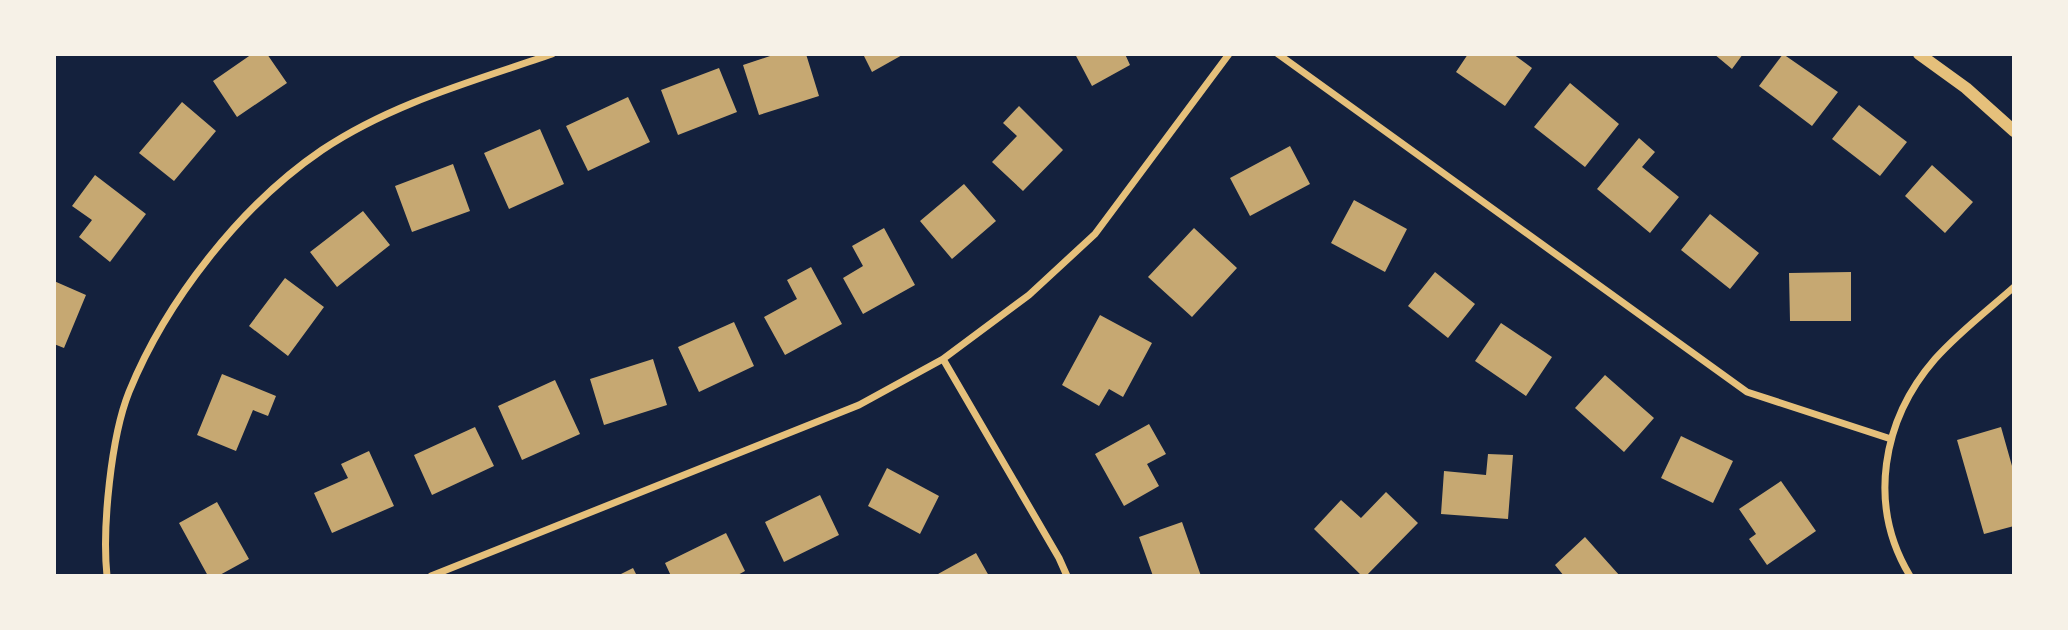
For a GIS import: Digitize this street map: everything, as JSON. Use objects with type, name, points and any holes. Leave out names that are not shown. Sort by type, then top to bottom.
[{"type":"street","points":[[107,576],[104,550],[111,470],[129,394],[167,319],[210,255],[285,177],[324,149],[399,107],[552,54]]},
{"type":"street","points":[[430,576],[859,405],[943,359],[1029,295],[1096,234],[1228,54]]},
{"type":"street","points":[[1278,54],[1747,392],[1891,439]]},
{"type":"street","points":[[1919,54],[1966,88],[2014,131]]},
{"type":"street","points":[[1910,576],[1896,553],[1883,487],[1891,439],[1903,403],[1936,358],[2014,287]]},
{"type":"street","points":[[943,359],[1067,576]]},
{"type":"building","points":[[252,54],[267,54],[287,83],[237,117],[213,81]]},
{"type":"building","points":[[776,54],[806,54],[819,96],[759,115],[743,65]]},
{"type":"building","points":[[863,54],[904,54],[872,72]]},
{"type":"building","points":[[1075,54],[1125,54],[1130,65],[1092,86]]},
{"type":"building","points":[[1468,54],[1513,54],[1532,68],[1505,106],[1456,72]]},
{"type":"building","points":[[1714,54],[1743,54],[1732,69]]},
{"type":"building","points":[[1783,54],[1838,92],[1812,126],[1759,86]]},
{"type":"building","points":[[719,68],[737,112],[678,135],[661,90]]},
{"type":"building","points":[[1570,83],[1619,124],[1585,167],[1534,127]]},
{"type":"building","points":[[628,97],[650,142],[588,171],[566,126]]},
{"type":"building","points":[[182,102],[216,131],[174,181],[139,153]]},
{"type":"building","points":[[1859,105],[1907,142],[1880,176],[1832,139]]},
{"type":"building","points":[[1019,106],[1063,150],[1023,191],[992,162],[1017,136],[1003,123]]},
{"type":"building","points":[[540,129],[564,184],[509,209],[484,153]]},
{"type":"building","points":[[1639,138],[1655,152],[1642,167],[1679,197],[1650,233],[1597,189]]},
{"type":"building","points":[[1290,146],[1310,184],[1250,216],[1230,178]]},
{"type":"building","points":[[453,164],[470,211],[412,232],[395,186]]},
{"type":"building","points":[[1932,165],[1973,202],[1945,233],[1905,196]]},
{"type":"building","points":[[95,175],[146,214],[110,262],[79,237],[92,220],[72,206]]},
{"type":"building","points":[[964,184],[996,221],[952,259],[920,221]]},
{"type":"building","points":[[1354,200],[1407,229],[1385,272],[1331,243]]},
{"type":"building","points":[[363,211],[390,245],[337,287],[310,252]]},
{"type":"building","points":[[1710,214],[1759,253],[1730,289],[1681,250]]},
{"type":"building","points":[[884,228],[915,285],[863,314],[843,278],[863,266],[852,246]]},
{"type":"building","points":[[1194,228],[1237,268],[1192,317],[1148,277]]},
{"type":"building","points":[[811,267],[842,324],[785,355],[764,317],[797,299],[787,280]]},
{"type":"building","points":[[1435,272],[1475,304],[1448,338],[1408,306]]},
{"type":"building","points":[[1851,272],[1851,321],[1790,321],[1789,273]]},
{"type":"building","points":[[285,278],[324,307],[288,356],[249,326]]},
{"type":"building","points":[[54,281],[86,295],[64,348],[54,344]]},
{"type":"building","points":[[1100,315],[1152,343],[1123,397],[1109,389],[1099,406],[1062,385]]},
{"type":"building","points":[[734,322],[754,366],[699,392],[678,347]]},
{"type":"building","points":[[1501,323],[1552,357],[1526,396],[1475,361]]},
{"type":"building","points":[[653,359],[667,405],[604,425],[590,379]]},
{"type":"building","points":[[222,374],[276,396],[268,416],[253,410],[236,451],[197,435]]},
{"type":"building","points":[[1605,375],[1654,418],[1624,452],[1575,408]]},
{"type":"building","points":[[555,380],[580,434],[522,460],[498,406]]},
{"type":"building","points":[[1149,424],[1166,454],[1147,464],[1159,486],[1124,506],[1095,454]]},
{"type":"building","points":[[475,427],[494,466],[432,495],[414,455]]},
{"type":"building","points":[[2001,427],[2014,473],[2014,526],[1984,534],[1957,440]]},
{"type":"building","points":[[1681,436],[1733,461],[1713,503],[1661,478]]},
{"type":"building","points":[[369,451],[394,506],[332,533],[314,493],[348,478],[341,464]]},
{"type":"building","points":[[1488,454],[1513,455],[1508,519],[1441,514],[1444,471],[1486,475]]},
{"type":"building","points":[[887,468],[939,496],[920,534],[868,506]]},
{"type":"building","points":[[1781,481],[1816,531],[1767,565],[1749,539],[1756,534],[1739,509]]},
{"type":"building","points":[[1386,492],[1418,523],[1366,576],[1362,576],[1314,529],[1341,500],[1361,518]]},
{"type":"building","points":[[820,495],[839,535],[784,562],[765,522]]},
{"type":"building","points":[[217,502],[249,559],[218,576],[208,576],[179,523]]},
{"type":"building","points":[[1182,522],[1201,576],[1153,576],[1139,537]]},
{"type":"building","points":[[726,533],[745,571],[736,576],[671,576],[665,563]]},
{"type":"building","points":[[1585,537],[1620,576],[1564,576],[1555,565]]},
{"type":"building","points":[[976,553],[989,576],[939,576],[938,574]]},
{"type":"building","points":[[633,568],[637,576],[617,576]]}]
